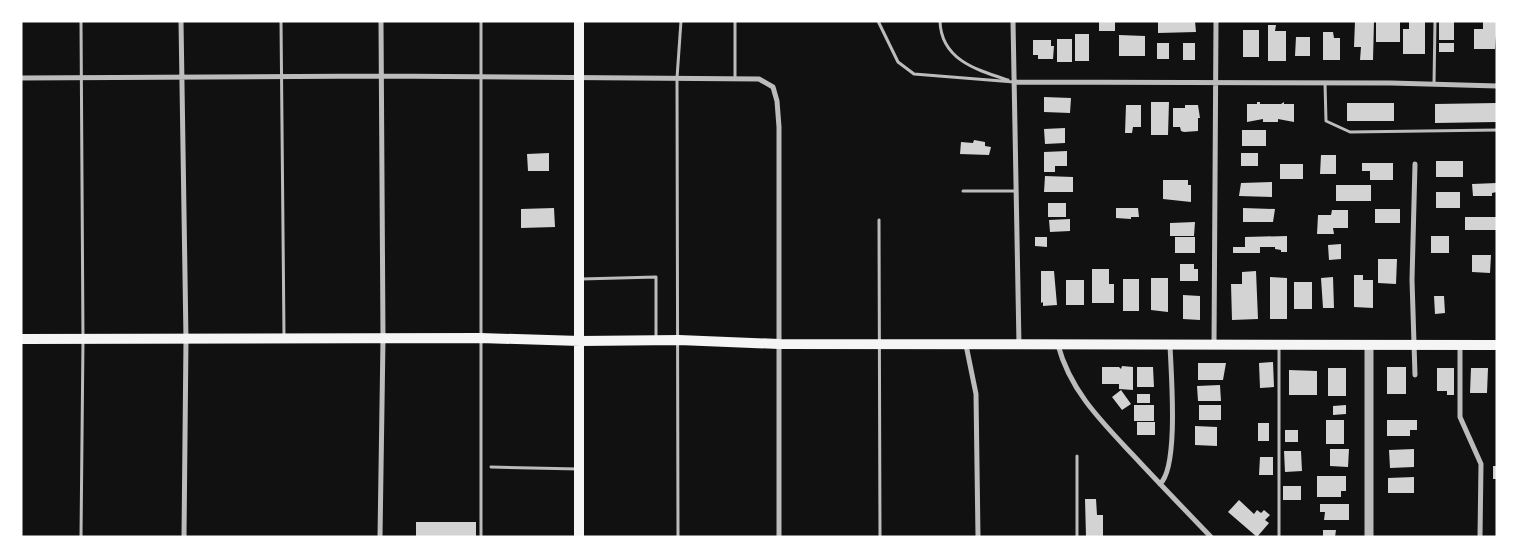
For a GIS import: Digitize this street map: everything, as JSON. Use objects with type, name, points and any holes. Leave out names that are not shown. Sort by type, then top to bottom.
[{"type":"main road","points":[[579,21],[579,537]]},
{"type":"main road","points":[[21,339],[480,338],[580,342],[679,340],[779,344],[1497,346]]},
{"type":"street","points":[[181,21],[186,339],[184,537]]},
{"type":"street","points":[[380,537],[383,339],[381,21]]},
{"type":"street","points":[[1013,21],[1019,345]]},
{"type":"street","points":[[1214,345],[1216,21]]},
{"type":"street","points":[[21,78],[281,76],[677,78],[759,80],[773,87],[777,101],[779,194],[779,537]]},
{"type":"street","points":[[1014,82],[1216,81],[1497,86]]},
{"type":"street","points":[[1415,164],[1412,280],[1415,375]]},
{"type":"street","points":[[966,345],[976,394],[978,537]]},
{"type":"street","points":[[1058,345],[1063,366],[1078,393],[1093,412],[1211,537]]},
{"type":"street","points":[[1160,484],[1164,480],[1172,455],[1170,345]]},
{"type":"street","points":[[1369,345],[1369,537]]},
{"type":"street","points":[[1460,346],[1460,417],[1480,464],[1480,537]]},
{"type":"lane","points":[[81,537],[83,340],[82,21]]},
{"type":"lane","points":[[281,21],[284,339]]},
{"type":"lane","points":[[481,21],[481,537]]},
{"type":"lane","points":[[678,537],[677,78],[681,21]]},
{"type":"lane","points":[[735,21],[736,79]]},
{"type":"lane","points":[[878,21],[898,62],[914,74],[1014,82]]},
{"type":"lane","points":[[940,21],[940,32],[950,52],[969,67],[1014,82]]},
{"type":"lane","points":[[1434,84],[1435,21]]},
{"type":"lane","points":[[1325,84],[1326,121],[1350,132],[1497,130]]},
{"type":"lane","points":[[962,191],[1015,191]]},
{"type":"lane","points":[[880,220],[880,537]]},
{"type":"lane","points":[[578,279],[656,277],[656,341]]},
{"type":"lane","points":[[1279,345],[1279,537]]},
{"type":"lane","points":[[1077,456],[1077,537]]},
{"type":"lane","points":[[491,467],[578,469]]},
{"type":"building","points":[[1099,21],[1115,21],[1115,31],[1099,31]]},
{"type":"building","points":[[1158,21],[1195,21],[1196,32],[1158,33]]},
{"type":"building","points":[[1355,21],[1374,21],[1373,60],[1360,60],[1361,47],[1354,47]]},
{"type":"building","points":[[1376,21],[1400,21],[1400,42],[1376,42]]},
{"type":"building","points":[[1409,21],[1425,21],[1425,54],[1403,54],[1403,29],[1409,29]]},
{"type":"building","points":[[1439,21],[1454,21],[1454,40],[1439,40]]},
{"type":"building","points":[[1483,21],[1497,21],[1495,49],[1474,49],[1474,29],[1483,29]]},
{"type":"building","points":[[1268,25],[1276,25],[1275,31],[1286,31],[1286,61],[1268,61]]},
{"type":"building","points":[[1243,30],[1259,30],[1259,57],[1243,57]]},
{"type":"building","points":[[1323,32],[1333,32],[1334,38],[1340,38],[1340,60],[1323,60]]},
{"type":"building","points":[[1075,34],[1089,34],[1089,61],[1075,61]]},
{"type":"building","points":[[1119,35],[1145,36],[1145,56],[1119,56]]},
{"type":"building","points":[[1296,37],[1310,37],[1310,56],[1295,56]]},
{"type":"building","points":[[1057,39],[1072,39],[1072,62],[1057,62]]},
{"type":"building","points":[[1033,40],[1051,40],[1051,46],[1054,46],[1053,59],[1038,59],[1038,55],[1033,55]]},
{"type":"building","points":[[1157,43],[1169,43],[1169,59],[1157,59]]},
{"type":"building","points":[[1183,43],[1195,43],[1195,60],[1183,60]]},
{"type":"building","points":[[1439,43],[1454,43],[1454,52],[1439,52]]},
{"type":"building","points":[[1044,97],[1071,98],[1070,113],[1044,112]]},
{"type":"building","points":[[1151,102],[1169,102],[1168,135],[1151,135]]},
{"type":"building","points":[[1257,102],[1260,102],[1260,104],[1281,104],[1284,102],[1284,104],[1294,104],[1294,122],[1278,119],[1278,122],[1263,122],[1263,119],[1247,122],[1247,104],[1257,104]]},
{"type":"building","points":[[1347,103],[1394,103],[1394,121],[1347,121]]},
{"type":"building","points":[[1497,103],[1497,122],[1435,123],[1435,104]]},
{"type":"building","points":[[1126,105],[1141,105],[1141,127],[1133,127],[1132,133],[1125,133]]},
{"type":"building","points":[[1185,105],[1198,105],[1200,118],[1198,118],[1198,131],[1184,132],[1181,131],[1180,127],[1173,127],[1173,108],[1185,108]]},
{"type":"building","points":[[1065,128],[1065,143],[1045,144],[1044,129]]},
{"type":"building","points":[[1242,130],[1266,130],[1266,146],[1242,146]]},
{"type":"building","points":[[974,140],[985,142],[985,146],[991,147],[989,155],[960,154],[961,142],[973,143]]},
{"type":"building","points":[[1067,151],[1067,166],[1055,166],[1055,172],[1044,172],[1044,152]]},
{"type":"building","points":[[549,153],[549,171],[528,171],[527,154]]},
{"type":"building","points":[[1241,153],[1258,153],[1258,166],[1241,166]]},
{"type":"building","points":[[1321,155],[1336,155],[1336,174],[1320,174]]},
{"type":"building","points":[[1436,161],[1463,161],[1463,177],[1436,177]]},
{"type":"building","points":[[1362,163],[1393,163],[1393,180],[1370,180],[1370,171],[1362,171]]},
{"type":"building","points":[[1280,164],[1303,164],[1303,179],[1280,179]]},
{"type":"building","points":[[1045,176],[1073,177],[1073,192],[1044,192]]},
{"type":"building","points":[[1163,180],[1188,180],[1188,185],[1191,185],[1191,202],[1163,199]]},
{"type":"building","points":[[1272,182],[1272,197],[1239,196],[1241,183]]},
{"type":"building","points":[[1497,183],[1497,192],[1492,193],[1492,196],[1473,196],[1472,184]]},
{"type":"building","points":[[1336,185],[1371,185],[1371,201],[1336,201]]},
{"type":"building","points":[[1436,192],[1460,192],[1460,208],[1436,208]]},
{"type":"building","points":[[1048,203],[1066,203],[1066,217],[1048,217]]},
{"type":"building","points":[[554,208],[555,227],[521,228],[521,209]]},
{"type":"building","points":[[1116,208],[1138,208],[1139,217],[1131,217],[1131,219],[1116,218]]},
{"type":"building","points":[[1243,208],[1275,209],[1273,222],[1243,222]]},
{"type":"building","points":[[1375,209],[1400,209],[1400,223],[1375,223]]},
{"type":"building","points":[[1332,210],[1348,210],[1348,228],[1333,228],[1334,234],[1317,234],[1318,215],[1331,215]]},
{"type":"building","points":[[1465,217],[1497,217],[1497,230],[1465,230]]},
{"type":"building","points":[[1070,219],[1070,231],[1050,232],[1049,220]]},
{"type":"building","points":[[1195,222],[1194,236],[1170,236],[1170,223]]},
{"type":"building","points":[[1287,236],[1287,252],[1281,252],[1281,250],[1275,249],[1275,247],[1260,247],[1260,253],[1233,253],[1233,247],[1245,247],[1245,237]]},
{"type":"building","points":[[1431,236],[1449,236],[1449,253],[1431,253]]},
{"type":"building","points":[[1035,237],[1047,237],[1047,247],[1035,246]]},
{"type":"building","points":[[1175,237],[1195,237],[1195,253],[1175,253]]},
{"type":"building","points":[[1341,244],[1341,259],[1329,260],[1328,245]]},
{"type":"building","points":[[1472,255],[1491,255],[1490,273],[1472,272]]},
{"type":"building","points":[[1378,259],[1397,259],[1396,284],[1378,283]]},
{"type":"building","points":[[1180,264],[1194,264],[1194,269],[1198,269],[1198,281],[1180,281]]},
{"type":"building","points":[[1092,269],[1109,269],[1109,284],[1114,284],[1114,303],[1092,303]]},
{"type":"building","points":[[1041,271],[1054,271],[1057,305],[1043,306],[1043,302],[1041,303]]},
{"type":"building","points":[[1256,271],[1258,319],[1232,320],[1231,284],[1242,284],[1242,272]]},
{"type":"building","points":[[1354,275],[1363,275],[1363,280],[1373,280],[1373,308],[1354,307]]},
{"type":"building","points":[[1270,277],[1287,278],[1287,319],[1270,319]]},
{"type":"building","points":[[1333,277],[1334,308],[1323,308],[1321,278]]},
{"type":"building","points":[[1151,278],[1168,278],[1168,312],[1151,310]]},
{"type":"building","points":[[1123,279],[1139,279],[1139,311],[1123,311]]},
{"type":"building","points":[[1066,280],[1084,280],[1084,305],[1066,305]]},
{"type":"building","points":[[1294,282],[1312,282],[1312,309],[1294,309]]},
{"type":"building","points":[[1183,295],[1200,296],[1200,320],[1183,319]]},
{"type":"building","points":[[1434,296],[1444,296],[1445,313],[1435,314]]},
{"type":"building","points":[[1273,362],[1274,387],[1260,388],[1259,363]]},
{"type":"building","points":[[1198,363],[1226,363],[1223,380],[1198,380]]},
{"type":"building","points":[[1122,366],[1133,367],[1133,390],[1119,389],[1119,384],[1102,384],[1102,367],[1119,367],[1121,369]]},
{"type":"building","points":[[1137,367],[1153,367],[1154,387],[1137,387]]},
{"type":"building","points":[[1387,367],[1406,367],[1406,394],[1387,394]]},
{"type":"building","points":[[1328,368],[1346,368],[1346,396],[1328,396]]},
{"type":"building","points":[[1437,368],[1454,368],[1454,395],[1447,395],[1447,391],[1437,391]]},
{"type":"building","points":[[1471,368],[1488,368],[1487,393],[1470,393]]},
{"type":"building","points":[[1289,370],[1317,371],[1317,395],[1289,395]]},
{"type":"building","points":[[1220,385],[1221,401],[1198,401],[1197,386]]},
{"type":"building","points":[[1121,390],[1131,404],[1122,410],[1112,397]]},
{"type":"building","points":[[1137,394],[1150,394],[1150,403],[1137,403]]},
{"type":"building","points":[[1134,405],[1154,405],[1154,421],[1134,421]]},
{"type":"building","points":[[1199,405],[1221,405],[1221,420],[1199,420]]},
{"type":"building","points":[[1346,405],[1346,414],[1333,415],[1333,406]]},
{"type":"building","points":[[1326,420],[1344,420],[1344,444],[1326,444]]},
{"type":"building","points":[[1387,420],[1417,420],[1417,430],[1410,430],[1410,436],[1387,436]]},
{"type":"building","points":[[1137,422],[1155,422],[1155,435],[1137,435]]},
{"type":"building","points":[[1258,423],[1269,423],[1269,441],[1258,441]]},
{"type":"building","points":[[1195,426],[1217,427],[1217,446],[1195,445]]},
{"type":"building","points":[[1285,430],[1298,430],[1298,442],[1285,442]]},
{"type":"building","points":[[1330,449],[1349,449],[1348,467],[1330,466]]},
{"type":"building","points":[[1414,449],[1414,467],[1390,468],[1389,450]]},
{"type":"building","points":[[1284,451],[1301,451],[1302,471],[1285,472]]},
{"type":"building","points":[[1260,457],[1273,457],[1273,475],[1259,475]]},
{"type":"building","points":[[1493,466],[1497,466],[1497,479],[1493,479]]},
{"type":"building","points":[[1317,476],[1346,476],[1346,491],[1341,491],[1341,497],[1317,497]]},
{"type":"building","points":[[1414,477],[1414,493],[1388,493],[1388,478]]},
{"type":"building","points":[[1283,486],[1301,486],[1301,500],[1283,500]]},
{"type":"building","points":[[1085,499],[1096,499],[1097,515],[1103,515],[1103,537],[1086,537]]},
{"type":"building","points":[[1239,500],[1254,514],[1257,510],[1261,513],[1264,510],[1270,515],[1265,520],[1269,523],[1257,537],[1228,512]]},
{"type":"building","points":[[1320,504],[1349,504],[1349,520],[1324,520],[1325,512],[1320,512]]},
{"type":"building","points":[[416,522],[476,522],[476,537],[416,537]]},
{"type":"building","points":[[1323,530],[1336,530],[1335,537],[1323,537]]}]
